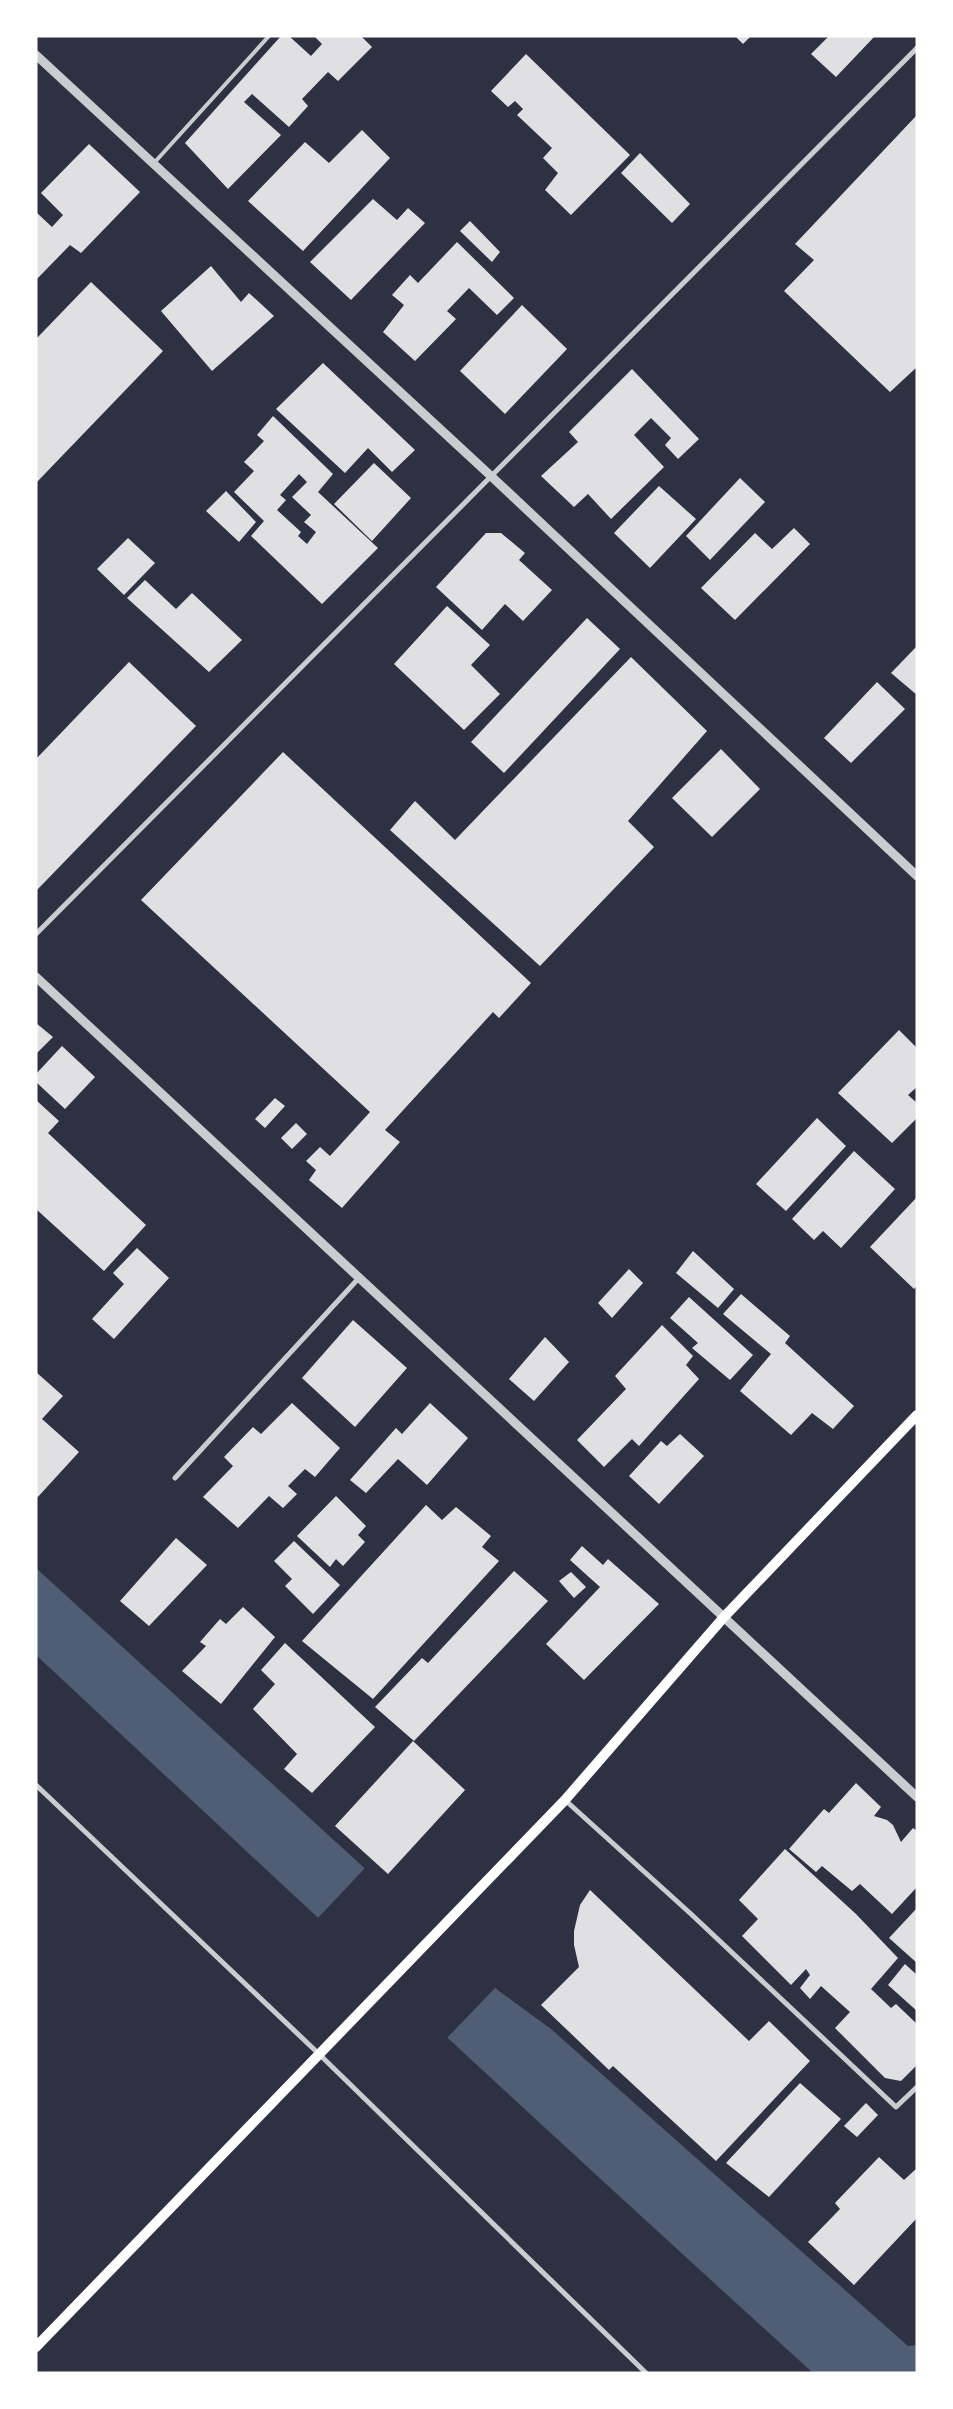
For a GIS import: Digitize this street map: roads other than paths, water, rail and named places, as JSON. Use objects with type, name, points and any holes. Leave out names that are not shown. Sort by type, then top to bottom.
[{"type":"main road","points":[[36,2347],[565,1800],[724,1617],[917,1415]]},
{"type":"street","points":[[36,934],[917,48]]},
{"type":"street","points":[[36,55],[492,477],[917,876]]},
{"type":"street","points":[[36,977],[358,1279],[917,1797]]},
{"type":"street","points":[[175,1478],[358,1279]]},
{"type":"street","points":[[36,1785],[320,2055],[646,2373]]},
{"type":"street","points":[[565,1800],[691,1914],[896,2108],[917,2087]]},
{"type":"lane","points":[[154,163],[269,36]]},
{"type":"water","points":[[36,1568],[499,1991],[551,2029],[908,2346],[917,2345],[917,2373],[813,2373],[715,2284],[36,1655]]}]
